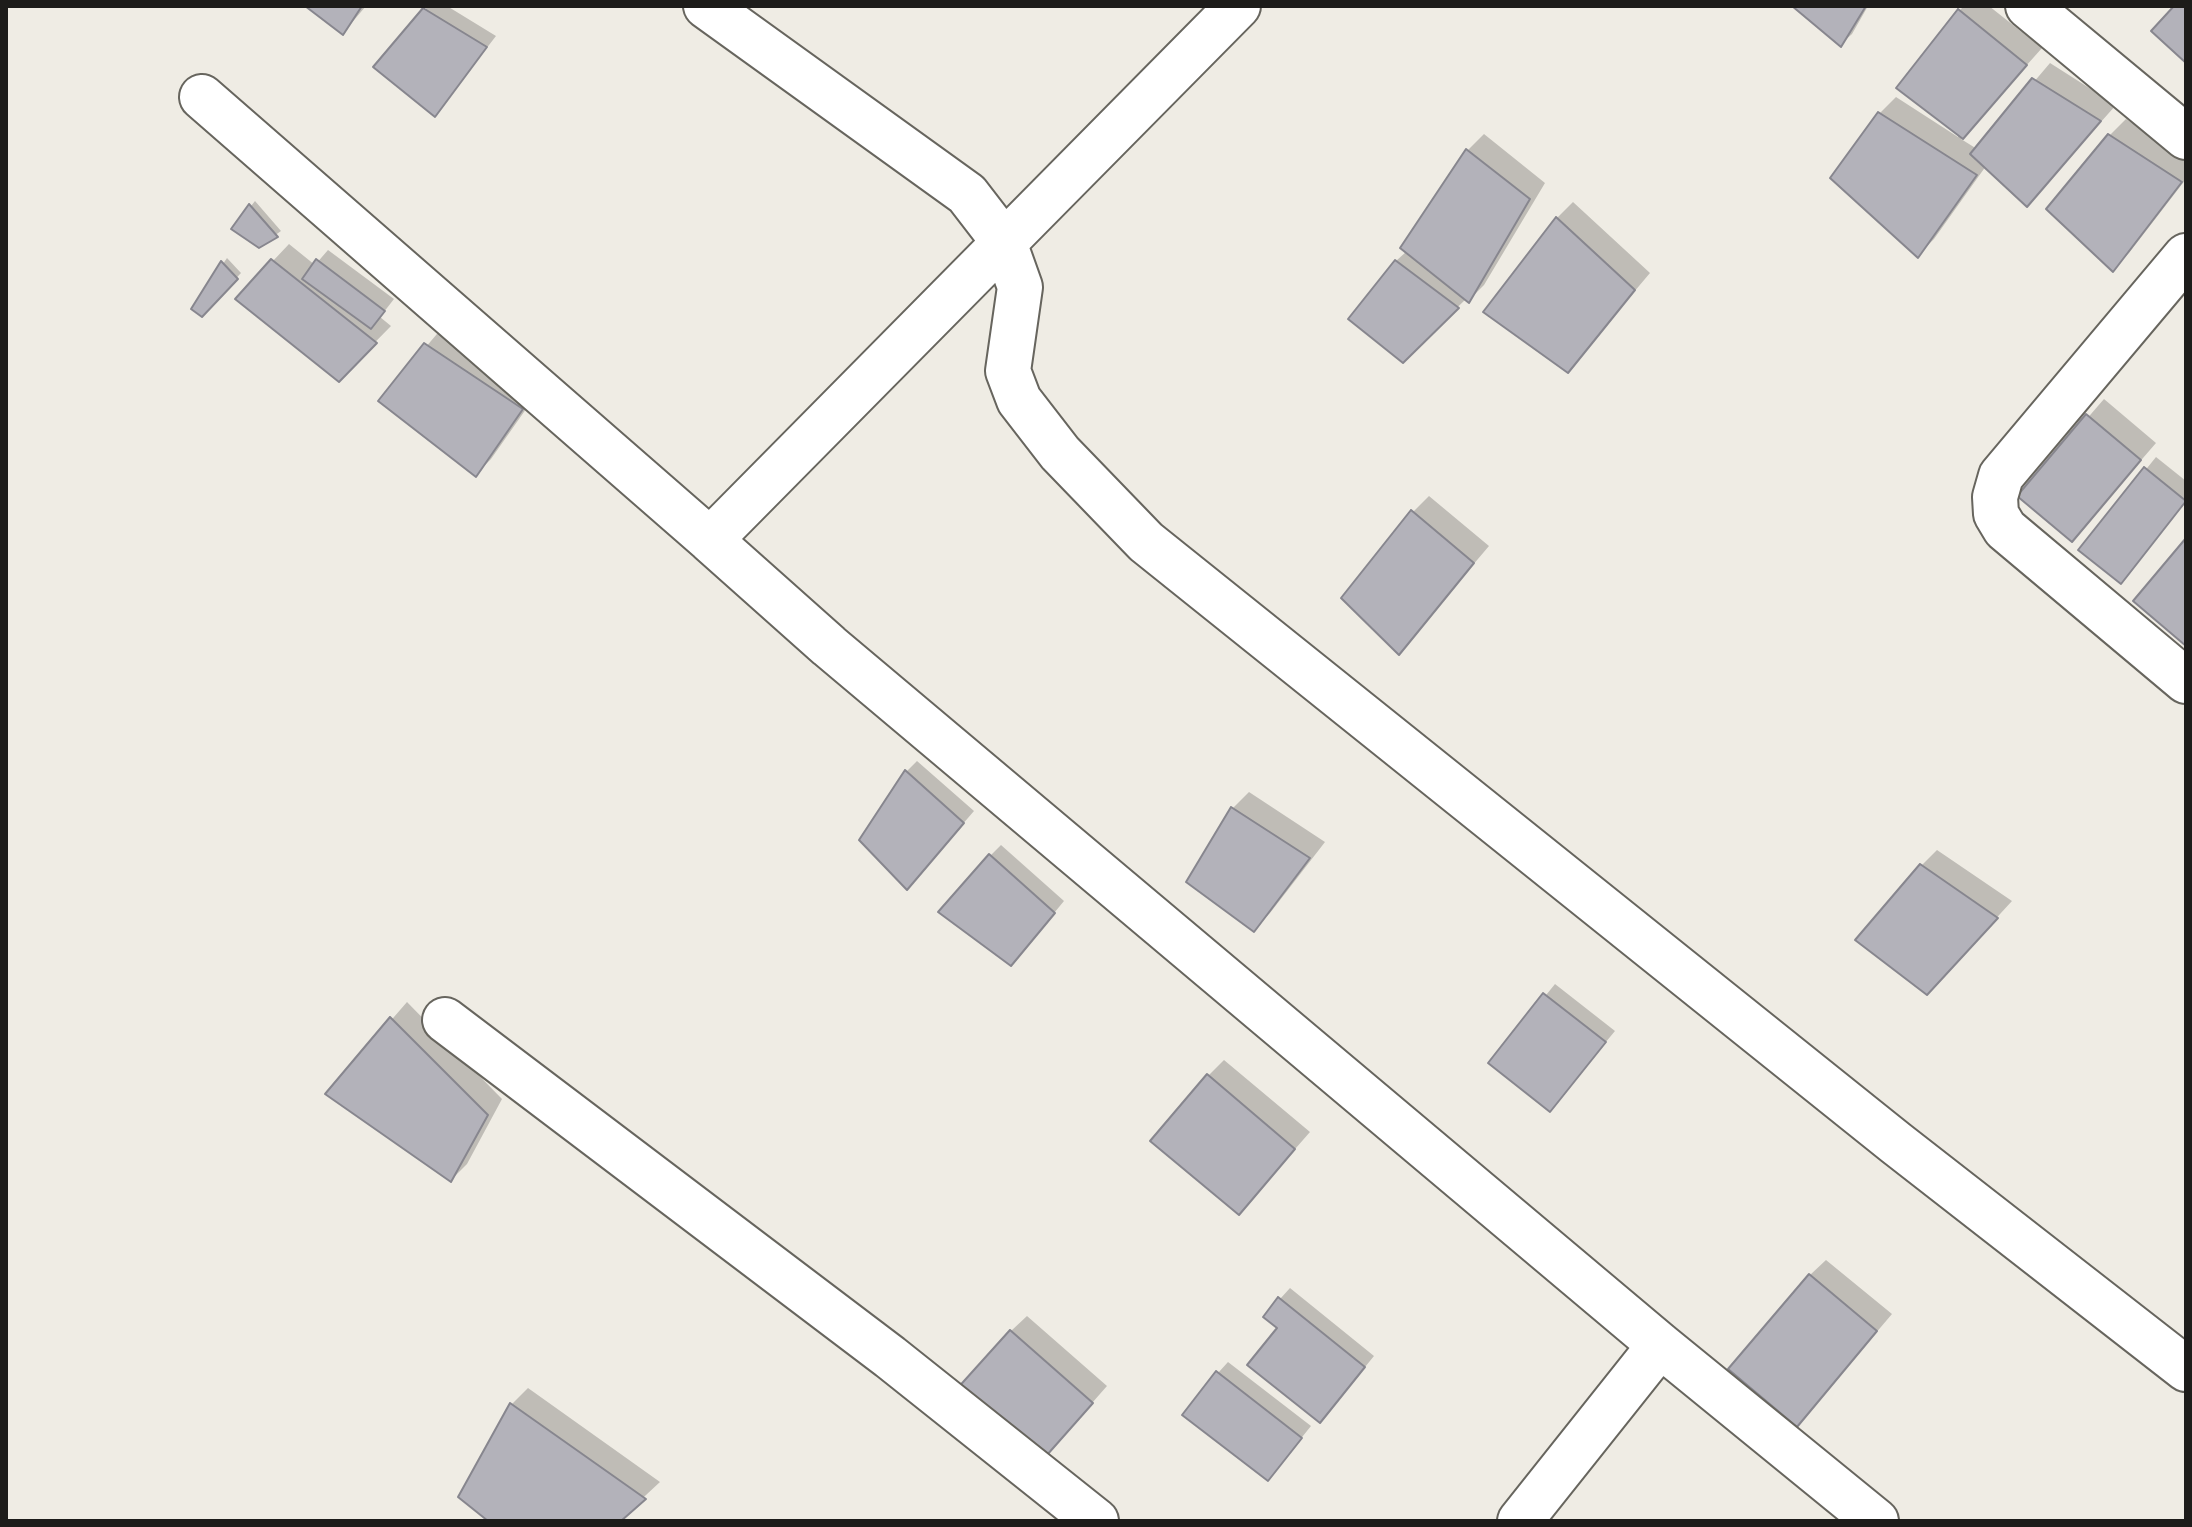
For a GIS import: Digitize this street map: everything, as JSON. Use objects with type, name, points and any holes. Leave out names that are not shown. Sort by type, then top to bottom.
[{"type":"street","points":[[706,6],[967,194],[1004,242],[1020,287],[1008,371],[1019,400],[1060,453],[1146,542],[1884,1134],[2186,1369]]},
{"type":"street","points":[[710,540],[1238,6]]},
{"type":"street","points":[[2028,6],[2186,137]]},
{"type":"street","points":[[202,97],[829,646],[1660,1345],[1876,1521]]},
{"type":"street","points":[[2186,256],[2001,476],[1995,497],[1996,514],[2005,529],[2186,681]]},
{"type":"street","points":[[445,1020],[890,1357],[1096,1521]]},
{"type":"street","points":[[1520,1521],[1660,1345]]},
{"type":"building","points":[[305,6],[362,6],[343,35]]},
{"type":"building","points":[[1792,6],[1866,6],[1841,47]]},
{"type":"building","points":[[2174,6],[2186,6],[2186,63],[2151,31]]},
{"type":"building","points":[[423,8],[487,47],[435,117],[373,67]]},
{"type":"building","points":[[1958,9],[2027,65],[1963,139],[1896,88]]},
{"type":"building","points":[[2032,78],[2101,121],[2027,207],[1970,154]]},
{"type":"building","points":[[1878,112],[1977,175],[1918,258],[1830,178]]},
{"type":"building","points":[[2108,134],[2182,182],[2113,272],[2046,209]]},
{"type":"building","points":[[1466,149],[1530,199],[1469,303],[1400,248]]},
{"type":"building","points":[[249,204],[278,237],[259,248],[231,229]]},
{"type":"building","points":[[1556,217],[1635,290],[1568,373],[1483,312]]},
{"type":"building","points":[[271,259],[377,343],[339,382],[235,299]]},
{"type":"building","points":[[316,259],[385,311],[371,329],[302,279]]},
{"type":"building","points":[[1395,260],[1459,308],[1403,363],[1348,319]]},
{"type":"building","points":[[221,261],[238,279],[202,317],[191,309]]},
{"type":"building","points":[[424,343],[523,409],[476,477],[378,401]]},
{"type":"building","points":[[2086,414],[2141,460],[2072,542],[2017,496]]},
{"type":"building","points":[[2144,467],[2186,501],[2121,584],[2078,550]]},
{"type":"building","points":[[1411,510],[1474,563],[1399,655],[1341,598]]},
{"type":"building","points":[[2186,538],[2186,646],[2133,601]]},
{"type":"building","points":[[905,770],[964,823],[907,890],[859,840]]},
{"type":"building","points":[[1231,807],[1310,858],[1254,932],[1186,882]]},
{"type":"building","points":[[989,854],[1055,913],[1011,966],[938,912]]},
{"type":"building","points":[[1920,864],[1998,918],[1927,995],[1855,940]]},
{"type":"building","points":[[1543,993],[1606,1042],[1550,1112],[1488,1063]]},
{"type":"building","points":[[390,1017],[488,1115],[451,1182],[325,1094]]},
{"type":"building","points":[[1207,1074],[1295,1149],[1239,1215],[1150,1141]]},
{"type":"building","points":[[1809,1274],[1877,1331],[1797,1427],[1728,1369]]},
{"type":"building","points":[[1278,1297],[1365,1367],[1320,1423],[1247,1365],[1277,1328],[1263,1317]]},
{"type":"building","points":[[1010,1330],[1093,1403],[1039,1464],[955,1391]]},
{"type":"building","points":[[1216,1371],[1302,1438],[1268,1481],[1182,1415]]},
{"type":"building","points":[[510,1403],[646,1499],[621,1521],[488,1521],[458,1497]]}]
